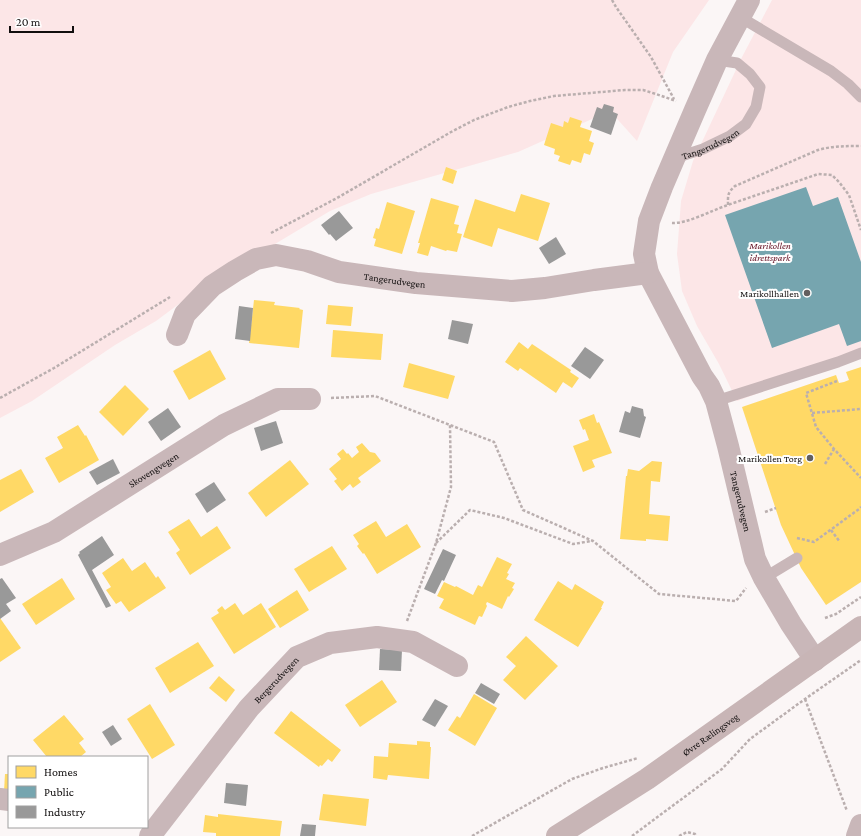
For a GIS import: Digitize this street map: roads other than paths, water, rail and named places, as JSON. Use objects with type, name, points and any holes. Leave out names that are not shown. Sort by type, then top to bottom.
[{"type":"main road","name":"Øvre Rælingsveg","points":[[557,836],[646,779],[861,627]]},
{"type":"street","name":"Tangerudvegen","points":[[744,8],[717,60],[662,187],[649,221],[644,254],[648,273],[716,401],[755,559],[755,582],[815,660]]},
{"type":"street","name":"Tangerudvegen","points":[[177,335],[185,314],[212,286],[256,259],[276,255],[306,261],[339,272],[416,284],[512,291],[545,288],[648,273]]},
{"type":"street","name":"Skovengvegen","points":[[0,555],[54,532],[224,425],[278,399],[310,399]]},
{"type":"street","name":"Bergerudvegen","points":[[150,836],[250,708],[297,657],[330,643],[377,637],[413,642],[457,666]]},
{"type":"street","points":[[854,820],[857,836]]},
{"type":"street","points":[[136,828],[147,836]]},
{"type":"lane","points":[[744,8],[831,71],[848,84],[861,97]]},
{"type":"lane","name":"Tangerudvegen","points":[[674,158],[703,149],[730,136],[746,124],[756,107],[760,87],[750,74],[737,63],[717,60]]},
{"type":"lane","points":[[716,401],[838,362],[861,353]]},
{"type":"lane","points":[[755,582],[797,558]]},
{"type":"place","name":"Marikollhallen","points":[[807,293]]},
{"type":"place","name":"Marikollen Torg","points":[[810,458]]},
{"type":"park label","name":"Marikollen idrettspark","points":[[770,250]]}]
